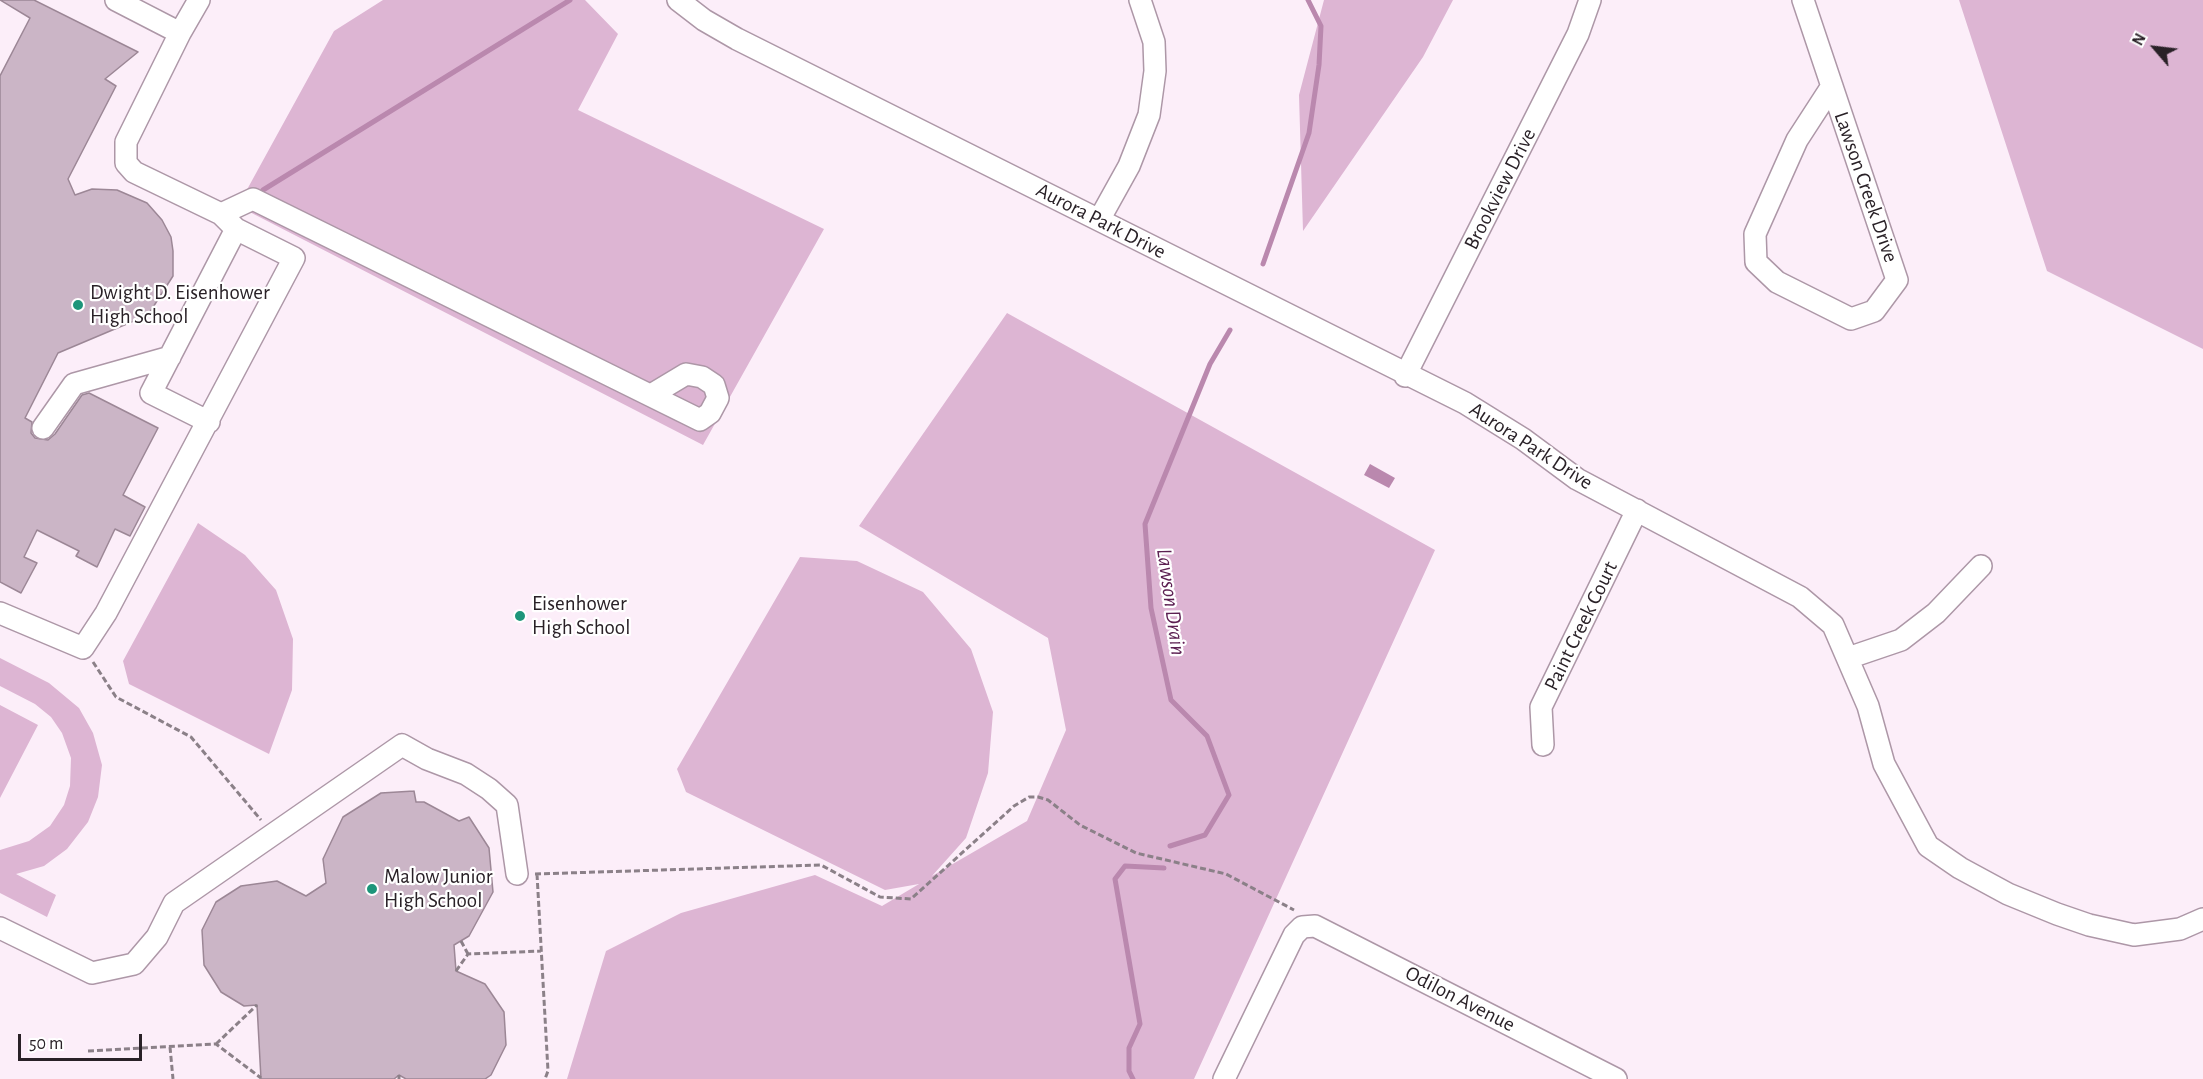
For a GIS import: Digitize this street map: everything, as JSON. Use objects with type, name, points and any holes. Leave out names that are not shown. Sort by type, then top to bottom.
[{"type":"street","points":[[116,0],[180,33]]},
{"type":"street","points":[[0,613],[83,648],[106,613],[294,258],[236,229],[221,214],[134,172],[126,163],[126,142],[180,33],[199,0]]},
{"type":"street","name":"Aurora Park Drive","points":[[678,0],[737,39],[1491,417],[1577,479],[1800,597],[1833,625],[1868,706],[1884,764],[1928,846],[1960,868],[2008,894],[2089,925],[2134,935],[2180,929],[2203,918]]},
{"type":"street","points":[[1099,220],[1129,166],[1149,115],[1155,71],[1154,42],[1140,0]]},
{"type":"street","name":"Brookview Drive","points":[[1406,376],[1578,34],[1590,0]]},
{"type":"street","name":"Lawson Creek Drive","points":[[1803,0],[1832,86],[1897,280],[1874,311],[1851,319],[1777,282],[1756,262],[1755,234],[1797,140],[1832,86]]},
{"type":"street","points":[[221,214],[253,198],[651,395]]},
{"type":"street","points":[[209,422],[151,393],[236,229]]},
{"type":"street","points":[[43,428],[74,384],[170,357]]},
{"type":"street","name":"Paint Creek Court","points":[[1543,745],[1541,707],[1637,510]]},
{"type":"street","points":[[1848,658],[1901,640],[1936,613],[1981,566]]},
{"type":"street","points":[[0,928],[92,973],[134,964],[157,937],[174,903],[402,745],[427,759],[466,774],[489,789],[507,806],[517,874]]},
{"type":"street","points":[[1224,1079],[1294,935],[1309,926]]},
{"type":"street","name":"Odilon Avenue","points":[[1309,926],[1616,1079]]},
{"type":"path","points":[[83,648],[116,697],[191,737],[256,813],[270,836]]},
{"type":"path","points":[[545,1079],[548,1071],[537,874],[821,865],[880,897],[911,899],[1014,806],[1029,797],[1038,797],[1048,800],[1080,825],[1136,853],[1226,874],[1300,913],[1309,926]]},
{"type":"path","points":[[461,941],[468,954]]},
{"type":"path","points":[[468,954],[542,951]]},
{"type":"path","points":[[456,970],[468,954]]},
{"type":"path","points":[[88,1051],[216,1044],[257,1005]]},
{"type":"path","points":[[216,1044],[261,1078]]},
{"type":"path","points":[[170,1047],[173,1079]]},
{"type":"shaded area","points":[[383,0],[585,0],[618,34],[578,110],[824,229],[703,445],[238,206],[334,31]]},
{"type":"shaded area","points":[[1324,0],[1453,0],[1423,57],[1303,231],[1299,95]]},
{"type":"shaded area","points":[[1959,0],[2203,0],[2203,349],[2047,271]]},
{"type":"shaded area","points":[[1007,313],[1435,550],[1194,1079],[567,1079],[606,951],[681,913],[815,875],[882,906],[919,884],[885,890],[686,792],[677,769],[800,557],[857,561],[923,592],[971,649],[993,712],[988,773],[966,838],[932,876],[1027,821],[1066,730],[1048,638],[859,526]]},
{"type":"shaded area","points":[[1370,464],[1395,478],[1389,488],[1364,475]]},
{"type":"shaded area","points":[[198,523],[245,555],[276,590],[293,639],[292,690],[269,754],[129,684],[123,661]]},
{"type":"shaded area","points":[[0,658],[49,683],[79,708],[93,733],[102,765],[98,797],[88,822],[67,849],[44,866],[16,874],[56,895],[47,917],[0,893],[0,850],[29,841],[50,826],[64,805],[70,786],[71,758],[62,733],[51,717],[35,704],[0,686]]},
{"type":"shaded area","points":[[0,705],[38,725],[0,798]]},
{"type":"building","name":"Dwight D. Eisenhower High School","points":[[0,0],[34,0],[138,52],[105,79],[116,86],[68,179],[75,195],[92,189],[117,190],[147,203],[162,220],[171,237],[173,251],[173,276],[148,315],[58,353],[25,418],[32,422],[31,433],[35,438],[48,440],[55,434],[82,395],[89,393],[158,428],[123,495],[145,507],[130,536],[115,529],[97,567],[76,556],[79,551],[37,530],[24,557],[37,563],[21,593],[0,582],[0,76],[30,18]]},
{"type":"building","name":"Malow Junior High School","points":[[414,791],[416,802],[424,802],[459,821],[469,817],[489,848],[493,892],[469,936],[454,945],[456,971],[485,984],[504,1012],[506,1045],[491,1075],[485,1079],[406,1079],[399,1075],[394,1079],[261,1079],[257,1005],[244,1006],[221,992],[204,965],[202,930],[216,902],[241,886],[277,881],[306,896],[326,883],[323,859],[343,817],[381,793]]},
{"type":"waterway","points":[[263,190],[570,0]]},
{"type":"waterway","name":"Lawson Drain","points":[[1263,264],[1309,133],[1319,65],[1321,26],[1308,0]]},
{"type":"waterway","name":"Lawson Drain","points":[[1170,846],[1205,835],[1229,795],[1207,736],[1171,700],[1151,608],[1145,524],[1210,364],[1230,330]]},
{"type":"waterway","name":"Lawson Drain","points":[[1133,1079],[1129,1071],[1129,1048],[1140,1024],[1115,879],[1125,866],[1164,868]]},
{"type":"place","name":"Dwight D. Eisenhower High School","points":[[78,305]]},
{"type":"place","name":"Eisenhower High School","points":[[520,616]]},
{"type":"place","name":"Malow Junior High School","points":[[372,889]]}]
